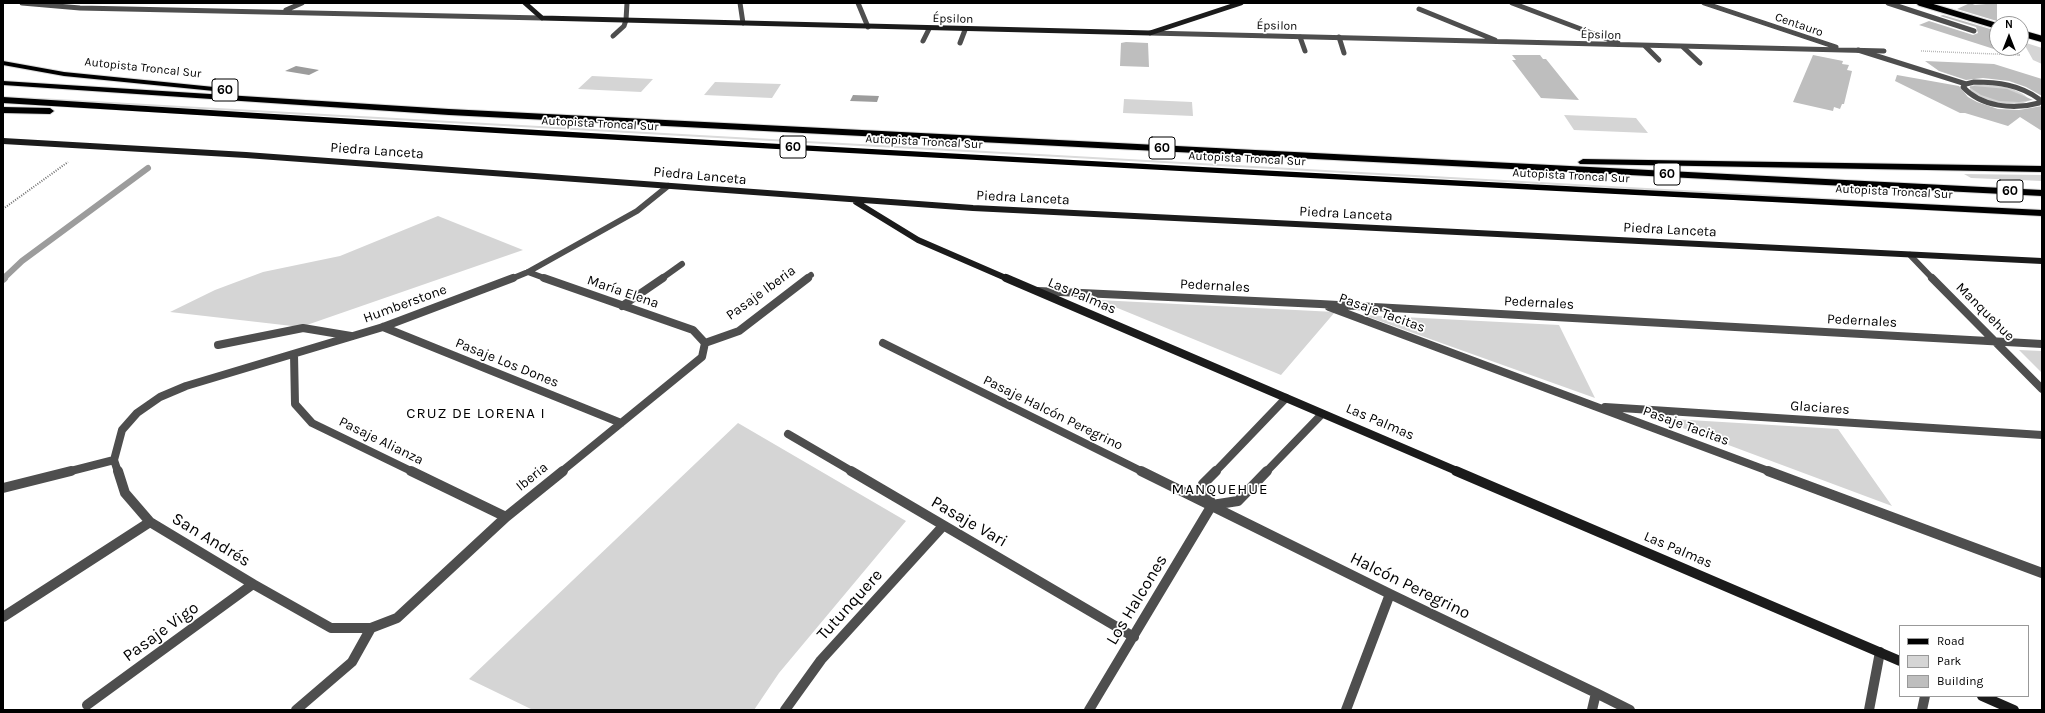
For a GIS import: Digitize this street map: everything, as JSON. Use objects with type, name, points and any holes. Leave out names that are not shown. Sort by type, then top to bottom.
[{"type":"highway","name":"Autopista Troncal Sur","points":[[3,63],[64,74],[448,112]]},
{"type":"highway","name":"Autopista Troncal Sur","points":[[3,83],[448,112],[2042,193]]},
{"type":"highway","name":"Autopista Troncal Sur","points":[[3,100],[427,127],[1175,169],[2042,214]]},
{"type":"highway","name":"Autopista Troncal Sur","points":[[3,110],[76,111],[427,127]]},
{"type":"highway","points":[[1356,158],[2042,169]]},
{"type":"main road","points":[[1920,3],[1989,24]]},
{"type":"main road","points":[[2029,35],[2042,39]]},
{"type":"street","name":"Épsilon","points":[[22,3],[61,7],[283,11],[965,30],[1339,37],[1624,46],[1884,51]]},
{"type":"street","points":[[61,7],[72,3]]},
{"type":"street","points":[[159,9],[174,3]]},
{"type":"street","points":[[283,11],[302,3]]},
{"type":"street","points":[[525,3],[542,18]]},
{"type":"street","points":[[613,36],[624,26],[626,20],[626,3]]},
{"type":"street","points":[[740,3],[743,24]]},
{"type":"street","points":[[858,3],[868,27]]},
{"type":"street","points":[[1150,33],[1241,3]]},
{"type":"street","points":[[1512,3],[1624,46]]},
{"type":"street","name":"Centauro","points":[[1704,3],[1843,50]]},
{"type":"street","points":[[1888,3],[1974,31]]},
{"type":"street","points":[[1419,8],[1499,42]]},
{"type":"street","points":[[924,42],[929,29]]},
{"type":"street","points":[[960,43],[965,30]]},
{"type":"street","points":[[1300,37],[1305,51]]},
{"type":"street","points":[[1339,37],[1344,53]]},
{"type":"street","points":[[1644,46],[1659,60]]},
{"type":"street","points":[[1683,47],[1700,63]]},
{"type":"street","points":[[1858,50],[1966,84],[1984,82],[2006,85],[2034,95],[2039,99],[2039,103],[2031,107],[1997,104],[1971,95],[1964,87],[1966,84]]},
{"type":"street","name":"Piedra Lanceta","points":[[3,141],[344,161],[853,201],[2042,261]]},
{"type":"street","name":"Humberstone","points":[[114,460],[122,430],[137,413],[160,397],[186,386],[383,327],[528,272],[637,211],[668,186]]},
{"type":"street","name":"Las Palmas","points":[[853,201],[918,240],[1034,291],[1899,661]]},
{"type":"street","name":"Manquehue","points":[[1910,255],[2042,389]]},
{"type":"street","points":[[622,306],[682,264]]},
{"type":"street","name":"María Elena","points":[[528,272],[693,330],[705,343]]},
{"type":"street","name":"Pasaje Iberia","points":[[705,343],[739,330],[811,275]]},
{"type":"street","name":"Pedernales","points":[[1034,291],[1320,304],[2042,344]]},
{"type":"street","name":"Pasaje Tacitas","points":[[1320,304],[2042,573]]},
{"type":"street","name":"Pasaje Los Dones","points":[[383,327],[621,423]]},
{"type":"street","points":[[218,345],[304,328],[351,336]]},
{"type":"street","name":"Iberia","points":[[371,628],[397,618],[506,517],[702,357],[705,343]]},
{"type":"street","name":"Pasaje Halcón Peregrino","points":[[883,343],[1212,505]]},
{"type":"street","name":"Pasaje Alianza","points":[[294,354],[295,404],[312,423],[506,517]]},
{"type":"street","points":[[1286,398],[1203,484],[1212,505],[1238,501],[1322,414]]},
{"type":"street","name":"Glaciares","points":[[1596,406],[2042,435]]},
{"type":"street","name":"Pasaje Vari","points":[[788,434],[1134,637]]},
{"type":"street","points":[[3,488],[114,460]]},
{"type":"street","name":"San Andrés","points":[[114,460],[125,494],[150,522],[253,584],[332,628],[371,628]]},
{"type":"street","name":"Halcón Peregrino","points":[[1212,505],[1390,594],[1630,710]]},
{"type":"street","name":"Los Halcones","points":[[1089,710],[1212,505]]},
{"type":"street","points":[[3,618],[150,522]]},
{"type":"street","name":"Tutunquere","points":[[785,710],[821,660],[943,526]]},
{"type":"street","name":"Pasaje Vigo","points":[[87,705],[253,584]]},
{"type":"street","points":[[1346,710],[1390,594]]},
{"type":"street","points":[[296,710],[352,662],[371,628]]},
{"type":"street","points":[[1869,710],[1880,652]]},
{"type":"street","points":[[1592,710],[1596,693]]},
{"type":"street","points":[[1922,710],[1925,697]]},
{"type":"street","points":[[1984,697],[2014,710]]},
{"type":"path","points":[[1917,51],[1989,53]]},
{"type":"path","points":[[3,209],[91,145]]},
{"type":"green space","points":[[2029,44],[2042,48],[2042,64],[2033,60],[2029,53]]},
{"type":"green space","points":[[592,76],[653,79],[641,92],[578,89]]},
{"type":"green space","points":[[715,82],[781,84],[772,98],[704,95]]},
{"type":"green space","points":[[1980,84],[2013,89],[2020,92],[2030,100],[2015,104],[1991,101],[1970,91],[1970,86]]},
{"type":"green space","points":[[1124,99],[1192,102],[1193,116],[1123,113]]},
{"type":"green space","points":[[1564,115],[1636,118],[1648,133],[1574,130]]},
{"type":"green space","points":[[1964,174],[2042,175],[2042,181],[1971,178]]},
{"type":"green space","points":[[438,216],[523,250],[301,327],[170,312],[215,290],[263,272],[340,256]]},
{"type":"green space","points":[[1098,300],[1335,312],[1281,375]]},
{"type":"green space","points":[[1363,315],[1559,325],[1595,398]]},
{"type":"green space","points":[[2019,350],[2042,351],[2042,373]]},
{"type":"green space","points":[[1656,418],[1838,429],[1892,506]]},
{"type":"green space","points":[[738,423],[906,521],[779,673],[754,710],[533,710],[469,679]]},
{"type":"shaded area","points":[[296,66],[319,70],[309,75],[285,71]]},
{"type":"shaded area","points":[[853,95],[879,96],[877,102],[850,101]]},
{"type":"building","points":[[1970,3],[1975,5],[1997,3],[1997,16],[1989,16],[1989,19],[1957,9]]},
{"type":"building","points":[[1943,15],[1989,29],[1989,47],[1919,25],[1929,21],[1973,35],[1978,33],[1976,27],[1940,16]]},
{"type":"building","points":[[1121,43],[1148,43],[1149,67],[1120,66]]},
{"type":"building","points":[[1512,55],[1540,55],[1543,59],[1546,59],[1579,100],[1541,98],[1512,60],[1516,60]]},
{"type":"building","points":[[1813,55],[1843,61],[1842,64],[1849,65],[1847,70],[1852,71],[1844,104],[1842,104],[1840,109],[1834,107],[1833,111],[1793,102]]},
{"type":"building","points":[[1925,61],[1994,64],[2042,79],[2042,96],[2026,87],[2009,81],[1983,78],[1966,80],[1939,71]]},
{"type":"building","points":[[1897,75],[1959,86],[1968,97],[1977,102],[1998,109],[2019,110],[2042,106],[2042,131],[2020,117],[2008,126],[1965,113],[1960,113],[1895,81]]},
{"type":"building","points":[[1974,86],[2007,89],[2033,100],[2019,102],[1999,101],[1981,95],[1969,87]]},
{"type":"waterway","points":[[4,278],[3,279],[22,261],[148,168]]},
{"type":"district","name":"CRUZ DE LORENA I","points":[[476,414]]},
{"type":"district","name":"MANQUEHUE","points":[[1220,490]]}]
